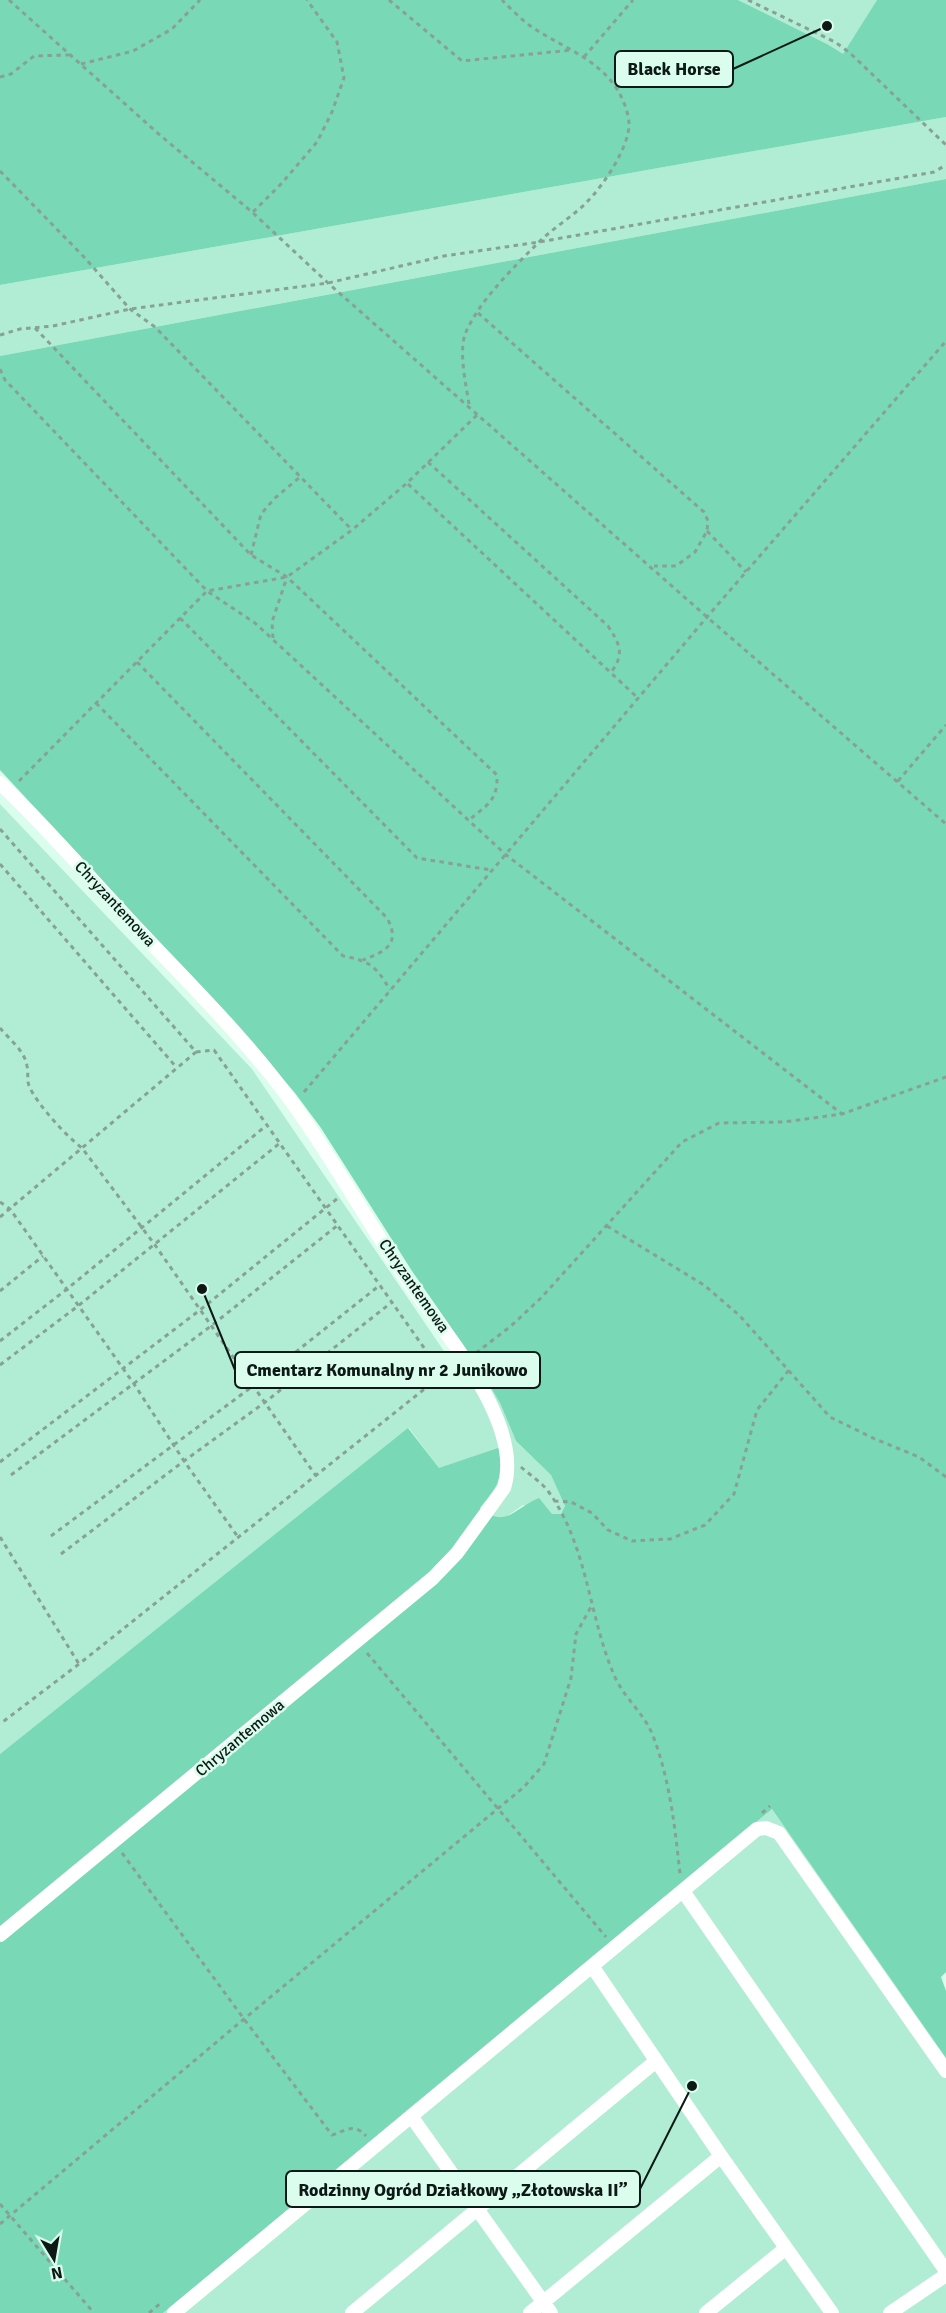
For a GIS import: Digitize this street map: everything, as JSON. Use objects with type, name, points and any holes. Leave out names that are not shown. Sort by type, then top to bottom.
[{"type":"street","name":"Chryzantemowa","points":[[0,1935],[433,1578],[457,1553],[504,1488],[508,1476],[509,1458],[497,1420],[465,1361],[405,1277],[294,1105],[263,1066],[181,974],[4,787]]},
{"type":"street","points":[[174,2313],[592,1966],[682,1885],[757,1829],[766,1828],[779,1833],[946,2071]]},
{"type":"street","points":[[682,1885],[946,2273],[890,2313]]},
{"type":"street","points":[[592,1966],[721,2156],[832,2313]]},
{"type":"street","points":[[352,2313],[656,2061]]},
{"type":"street","points":[[411,2116],[547,2308]]},
{"type":"street","points":[[530,2313],[547,2308],[721,2156]]},
{"type":"street","points":[[706,2313],[786,2248]]},
{"type":"path","points":[[9,0],[161,136],[252,212],[328,283],[652,566],[707,617],[946,824]]},
{"type":"path","points":[[81,64],[133,51],[172,29],[200,0]]},
{"type":"path","points":[[252,212],[282,183],[317,142],[332,112],[344,78],[337,42],[307,0]]},
{"type":"path","points":[[389,0],[462,61],[574,50]]},
{"type":"path","points":[[469,406],[463,354],[465,334],[478,313],[505,279],[539,242],[587,201],[605,178],[626,142],[629,123],[624,103],[612,81],[574,50],[526,23],[502,0]]},
{"type":"path","points":[[584,57],[633,0]]},
{"type":"path","points":[[748,0],[835,42],[946,146]]},
{"type":"path","points":[[0,77],[11,74],[34,56],[70,55]]},
{"type":"path","points":[[0,335],[20,329],[53,326],[130,309],[328,283],[444,256],[539,242],[934,172],[946,165]]},
{"type":"path","points":[[0,171],[84,257],[130,309],[155,327],[352,530]]},
{"type":"path","points":[[478,313],[704,512],[708,521],[707,531],[695,552],[675,566],[652,566]]},
{"type":"path","points":[[35,328],[251,555],[287,577],[496,776],[498,790],[491,801],[468,821]]},
{"type":"path","points":[[294,1105],[491,870],[946,341]]},
{"type":"path","points":[[0,369],[5,380]]},
{"type":"path","points":[[0,377],[207,591],[255,623],[505,854],[842,1114]]},
{"type":"path","points":[[4,787],[96,703],[207,591],[287,577],[352,530],[407,483],[478,414]]},
{"type":"path","points":[[428,462],[608,626],[619,644],[618,662],[612,671]]},
{"type":"path","points":[[251,555],[261,514],[275,498],[300,477]]},
{"type":"path","points":[[407,483],[612,671],[639,699]]},
{"type":"path","points":[[707,531],[746,572]]},
{"type":"path","points":[[273,640],[272,622],[287,577]]},
{"type":"path","points":[[180,618],[417,858],[491,870]]},
{"type":"path","points":[[137,662],[387,918],[392,928],[393,938],[386,950],[363,960]]},
{"type":"path","points":[[96,703],[343,956],[363,960],[380,972],[391,990]]},
{"type":"path","points":[[898,781],[946,725]]},
{"type":"path","points":[[0,829],[196,1052]]},
{"type":"path","points":[[0,864],[177,1068]]},
{"type":"path","points":[[0,1028],[22,1054],[32,1092],[71,1140],[82,1148],[143,1228],[316,1476]]},
{"type":"path","points":[[0,1217],[196,1052],[214,1050],[434,1362],[436,1372],[432,1383],[79,1664],[0,1724]]},
{"type":"path","points":[[465,1361],[511,1326],[541,1298],[682,1142],[719,1123],[784,1122],[842,1114],[946,1077]]},
{"type":"path","points":[[0,1341],[143,1228],[267,1125]]},
{"type":"path","points":[[0,1365],[155,1245],[280,1143]]},
{"type":"path","points":[[0,1462],[124,1370],[326,1207],[350,1191]]},
{"type":"path","points":[[0,1202],[10,1209],[67,1289],[238,1537]]},
{"type":"path","points":[[11,1475],[212,1326],[338,1225]]},
{"type":"path","points":[[607,1226],[704,1285],[740,1316],[830,1417],[919,1457],[946,1477]]},
{"type":"path","points":[[0,1291],[43,1256]]},
{"type":"path","points":[[51,1536],[253,1386],[380,1286]]},
{"type":"path","points":[[61,1554],[264,1403],[392,1302]]},
{"type":"path","points":[[554,1501],[571,1502],[592,1513],[608,1530],[632,1541],[670,1539],[705,1525],[734,1494],[757,1410],[789,1370]]},
{"type":"path","points":[[509,1458],[547,1490],[571,1531],[614,1676],[653,1734],[672,1807],[682,1885]]},
{"type":"path","points":[[0,1538],[79,1664]]},
{"type":"path","points":[[0,2224],[524,1787],[544,1764],[571,1678],[576,1634],[592,1605]]},
{"type":"path","points":[[357,1640],[607,1938]]},
{"type":"path","points":[[114,1842],[332,2134],[354,2127],[359,2128],[366,2136]]},
{"type":"path","points":[[0,2204],[94,2313]]},
{"type":"green space","points":[[0,0],[738,0],[843,54],[877,0],[946,0],[946,117],[0,285]]},
{"type":"green space","points":[[738,0],[877,0],[843,55],[827,44]]},
{"type":"green space","points":[[946,117],[946,179],[0,356],[0,285]]},
{"type":"green space","points":[[946,179],[946,1972],[941,1977],[946,1991],[946,2058],[772,1809],[163,2313],[0,2313],[0,1754],[408,1428],[439,1468],[501,1447],[501,1467],[496,1486],[480,1508],[489,1514],[497,1517],[510,1515],[539,1498],[552,1514],[561,1514],[565,1506],[551,1475],[516,1441],[500,1403],[480,1369],[412,1271],[321,1128],[295,1093],[238,1027],[0,770],[0,356]]},
{"type":"green space","points":[[0,804],[252,1069],[465,1382],[482,1372],[500,1403],[516,1441],[551,1475],[565,1506],[561,1514],[552,1514],[523,1505],[506,1517],[495,1519],[480,1509],[491,1495],[439,1468],[409,1428],[0,1754]]},
{"type":"green space","points":[[772,1809],[946,2058],[946,2313],[163,2313]]},
{"type":"place","name":"Black Horse","points":[[827,26]]},
{"type":"place","name":"Cmentarz Komunalny nr 2 Junikowo","points":[[202,1289]]},
{"type":"place","name":"Rodzinny Ogród Działkowy „Złotowska II”","points":[[692,2086]]}]
